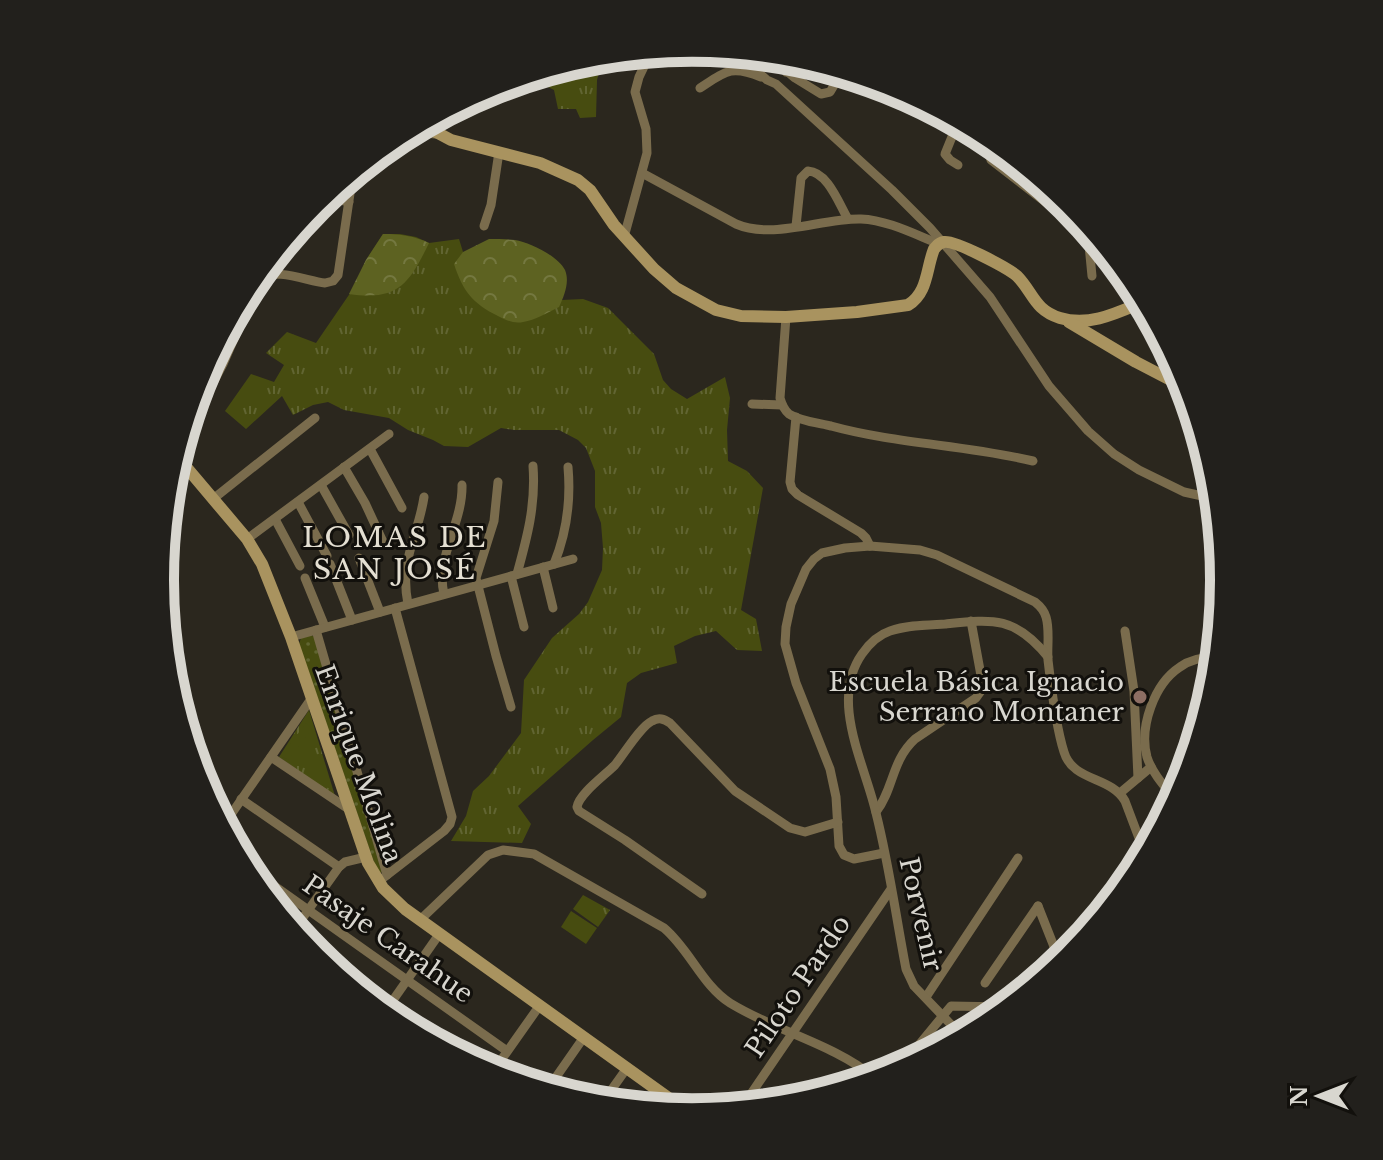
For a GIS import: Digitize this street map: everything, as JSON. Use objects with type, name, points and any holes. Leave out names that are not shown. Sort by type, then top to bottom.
[{"type":"main road","points":[[433,131],[451,140],[540,163],[578,180],[590,190],[624,237],[666,281],[707,306],[726,313],[786,317],[882,310],[912,303],[921,294],[932,251],[940,243],[949,242],[1012,272],[1037,305],[1048,313],[1168,378]]},
{"type":"main road","points":[[1063,319],[1083,321],[1101,318],[1131,307]]},
{"type":"main road","points":[[1101,318],[1119,351]]},
{"type":"main road","name":"Enrique Molina","points":[[186,467],[247,539],[268,577],[366,857],[394,900],[668,1097]]},
{"type":"street","points":[[624,237],[647,153],[647,136],[635,92],[645,64]]},
{"type":"street","points":[[752,65],[892,190],[990,297],[1049,386],[1088,431],[1114,454],[1139,470],[1184,492],[1203,496]]},
{"type":"street","points":[[700,88],[734,70],[772,82]]},
{"type":"street","points":[[786,72],[824,94],[835,83]]},
{"type":"street","points":[[430,133],[438,134]]},
{"type":"street","points":[[953,133],[945,154],[958,165]]},
{"type":"street","points":[[484,226],[491,205],[499,152]]},
{"type":"street","points":[[990,157],[1038,196]]},
{"type":"street","points":[[796,226],[801,178],[808,171],[814,171],[823,179],[848,219]]},
{"type":"street","points":[[642,173],[741,227],[759,229],[848,219],[868,220],[940,243]]},
{"type":"street","points":[[275,273],[325,283],[333,281],[338,275],[351,191]]},
{"type":"street","points":[[340,200],[349,202]]},
{"type":"street","points":[[1091,251],[1092,276]]},
{"type":"street","points":[[786,317],[780,393],[782,405],[796,417],[867,435],[1033,461]]},
{"type":"street","points":[[212,386],[236,334]]},
{"type":"street","points":[[752,404],[782,405]]},
{"type":"street","points":[[796,417],[790,478],[792,489],[864,535],[870,546]]},
{"type":"street","points":[[213,499],[315,418]]},
{"type":"street","points":[[247,539],[389,434]]},
{"type":"street","points":[[370,449],[402,508]]},
{"type":"street","points":[[524,627],[514,575],[533,512],[533,466]]},
{"type":"street","points":[[344,467],[384,544]]},
{"type":"street","points":[[554,564],[568,516],[568,467]]},
{"type":"street","points":[[498,482],[496,509],[477,573],[477,585],[511,707]]},
{"type":"street","points":[[321,485],[349,535]]},
{"type":"street","points":[[444,594],[443,570],[460,510],[462,485]]},
{"type":"street","points":[[408,604],[406,566],[424,497]]},
{"type":"street","points":[[298,502],[329,560],[352,620]]},
{"type":"street","points":[[275,519],[300,566]]},
{"type":"street","points":[[884,853],[857,859],[841,853],[830,769],[792,672],[785,644],[786,627],[806,569],[822,553],[838,549],[870,546],[928,552],[1035,602],[1047,619],[1048,657],[1067,760],[1080,773],[1120,793],[1140,840]]},
{"type":"street","points":[[359,558],[380,612]]},
{"type":"street","points":[[291,637],[573,559]]},
{"type":"street","points":[[543,567],[553,608]]},
{"type":"street","name":"Enrique Molina","points":[[305,578],[382,878]]},
{"type":"street","points":[[382,878],[444,831],[452,820],[452,810],[395,608]]},
{"type":"street","points":[[876,812],[884,801],[895,767],[907,748],[915,739],[981,693],[982,681],[971,621]]},
{"type":"street","name":"Porvenir","points":[[954,1026],[914,986],[908,975],[876,812],[851,724],[849,695],[854,668],[872,643],[890,631],[971,621],[997,621],[1015,627],[1030,637],[1048,657]]},
{"type":"street","points":[[1125,631],[1142,755],[1166,787]]},
{"type":"street","points":[[1138,778],[1154,700],[1173,672],[1204,658]]},
{"type":"street","points":[[230,815],[311,699]]},
{"type":"street","points":[[702,894],[577,807],[580,799],[653,720],[670,723],[735,791],[790,828],[805,832],[838,822]]},
{"type":"street","points":[[271,757],[350,810]]},
{"type":"street","points":[[1120,793],[1151,767]]},
{"type":"street","points":[[241,799],[339,867]]},
{"type":"street","points":[[421,919],[488,855],[503,850],[530,853],[664,928],[722,997],[754,1016],[842,1056],[862,1069]]},
{"type":"street","points":[[301,920],[339,867],[345,862],[366,857]]},
{"type":"street","points":[[926,997],[1018,858]]},
{"type":"street","name":"Piloto Pardo","points":[[750,1095],[891,889]]},
{"type":"street","name":"Pasaje Carahue","points":[[280,893],[507,1051]]},
{"type":"street","points":[[985,983],[1038,906],[1054,949]]},
{"type":"street","points":[[392,1002],[440,933]]},
{"type":"street","points":[[500,1062],[540,1005]]},
{"type":"street","points":[[917,1047],[953,1005],[986,1006]]},
{"type":"street","points":[[554,1079],[584,1037]]},
{"type":"street","points":[[610,1092],[627,1068]]},
{"type":"green space","points":[[600,70],[596,117],[580,118],[576,109],[558,109],[554,90],[542,84]]},
{"type":"green space","points":[[383,234],[416,237],[429,243],[459,239],[466,274],[562,300],[583,299],[608,308],[654,354],[663,380],[687,399],[725,377],[730,398],[728,461],[747,471],[763,488],[741,610],[756,619],[762,651],[737,650],[716,631],[674,646],[677,663],[641,673],[627,683],[621,717],[518,806],[531,824],[522,843],[451,841],[466,816],[473,791],[489,776],[521,733],[524,680],[552,638],[588,602],[602,570],[603,548],[601,523],[595,507],[595,471],[586,448],[559,430],[501,428],[468,447],[444,446],[389,418],[344,410],[328,402],[313,405],[293,415],[282,396],[246,429],[225,411],[251,374],[274,382],[284,365],[266,353],[287,332],[316,343],[355,286],[366,260]]},
{"type":"green space","points":[[383,234],[407,236],[429,243],[408,279],[391,292],[366,296],[349,294],[366,260]]},
{"type":"green space","points":[[489,239],[521,241],[543,250],[556,260],[565,270],[567,279],[559,307],[532,320],[516,322],[498,316],[475,301],[461,282],[454,264],[463,252]]},
{"type":"green space","points":[[315,637],[384,871],[378,874],[299,644],[301,638]]},
{"type":"green space","points":[[309,710],[335,796],[279,757]]},
{"type":"green space","points":[[306,723],[312,729],[288,760],[281,756]]},
{"type":"green space","points":[[583,895],[610,910],[598,927],[573,909]]},
{"type":"green space","points":[[571,911],[597,928],[586,944],[561,927]]},
{"type":"place","name":"Escuela Básica Ignacio Serrano Montaner","points":[[1140,697]]},
{"type":"district","name":"LOMAS DE SAN JOSÉ","points":[[395,553]]}]
